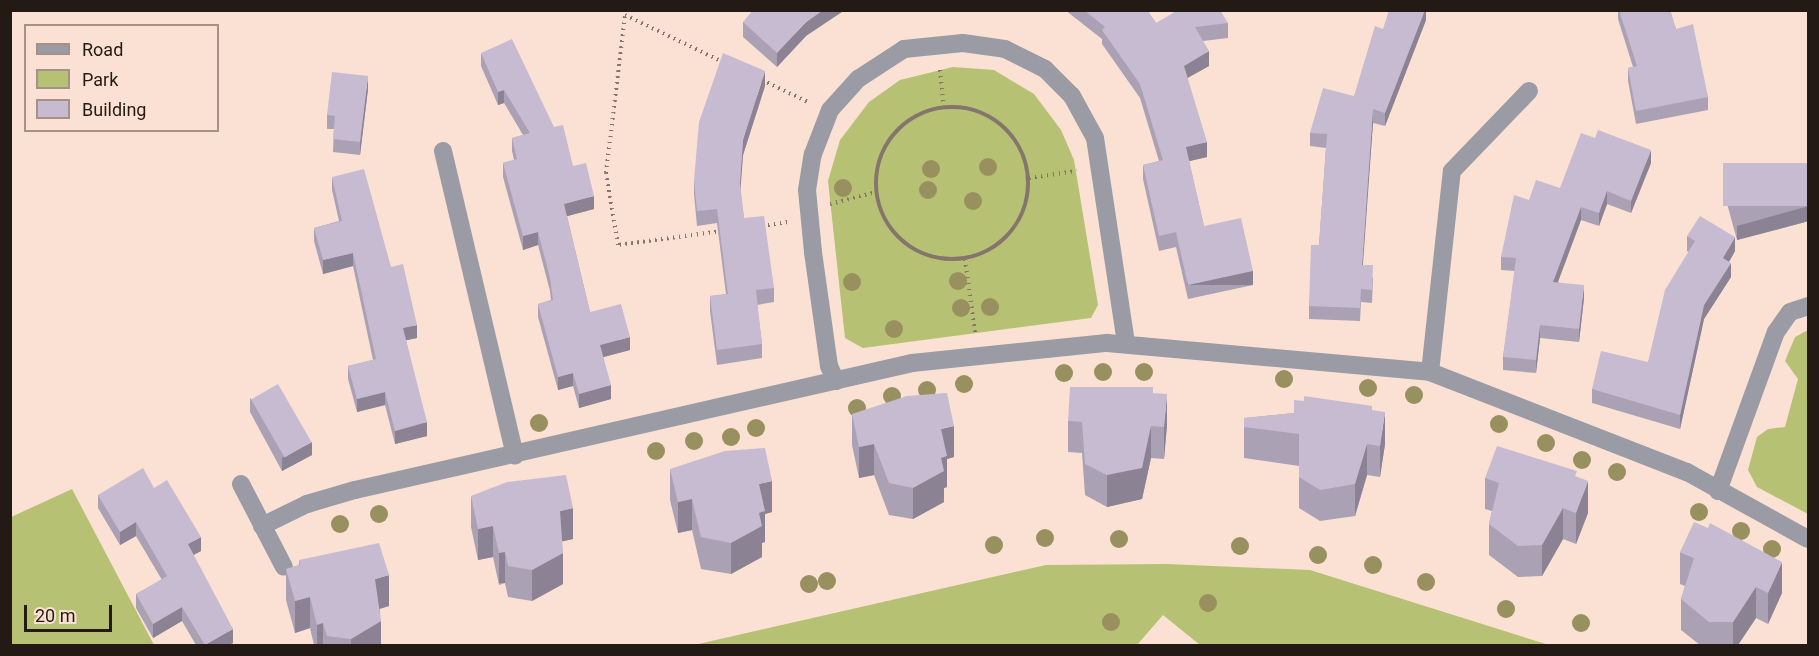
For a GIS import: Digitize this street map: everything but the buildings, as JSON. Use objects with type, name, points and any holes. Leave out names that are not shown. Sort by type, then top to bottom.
[{"type":"street","points":[[836,381],[822,326],[809,214],[813,154],[829,112],[858,79],[904,49],[937,45],[1005,49],[1045,69],[1072,96],[1095,138],[1126,344]]},
{"type":"street","points":[[1430,372],[1441,310],[1444,213],[1452,171],[1530,91]]},
{"type":"street","points":[[443,151],[515,456]]},
{"type":"street","points":[[1718,491],[1776,332],[1790,312],[1809,306]]},
{"type":"street","points":[[262,526],[307,504],[355,490],[515,456],[836,381],[978,354],[1126,344],[1430,372],[1687,472],[1809,539]]},
{"type":"street","points":[[241,484],[284,567]]},
{"type":"path","points":[[731,230],[618,245],[606,183],[625,15],[733,66]]},
{"type":"path","points":[[937,45],[944,107]]},
{"type":"path","points":[[754,76],[829,112]]},
{"type":"path","points":[[944,107],[992,117],[1015,140],[1029,178],[1026,206],[1013,231],[992,249],[965,259],[940,260],[897,237],[876,192],[877,168],[900,126],[944,107]]},
{"type":"path","points":[[1029,178],[1100,168]]},
{"type":"path","points":[[753,227],[809,214],[876,192]]},
{"type":"path","points":[[965,259],[978,354]]},
{"type":"green space","points":[[953,67],[994,70],[1034,94],[1061,130],[1074,160],[1098,305],[1091,318],[863,348],[845,338],[828,181],[840,140],[869,102],[900,80]]},
{"type":"green space","points":[[1808,330],[1808,514],[1757,487],[1748,470],[1757,437],[1768,429],[1785,427],[1798,379],[1785,361],[1795,337]]},
{"type":"green space","points":[[72,489],[154,645],[11,645],[11,517]]},
{"type":"green space","points":[[1167,564],[1310,570],[1549,645],[1200,645],[1163,615],[1137,645],[694,645],[1046,565]]}]
